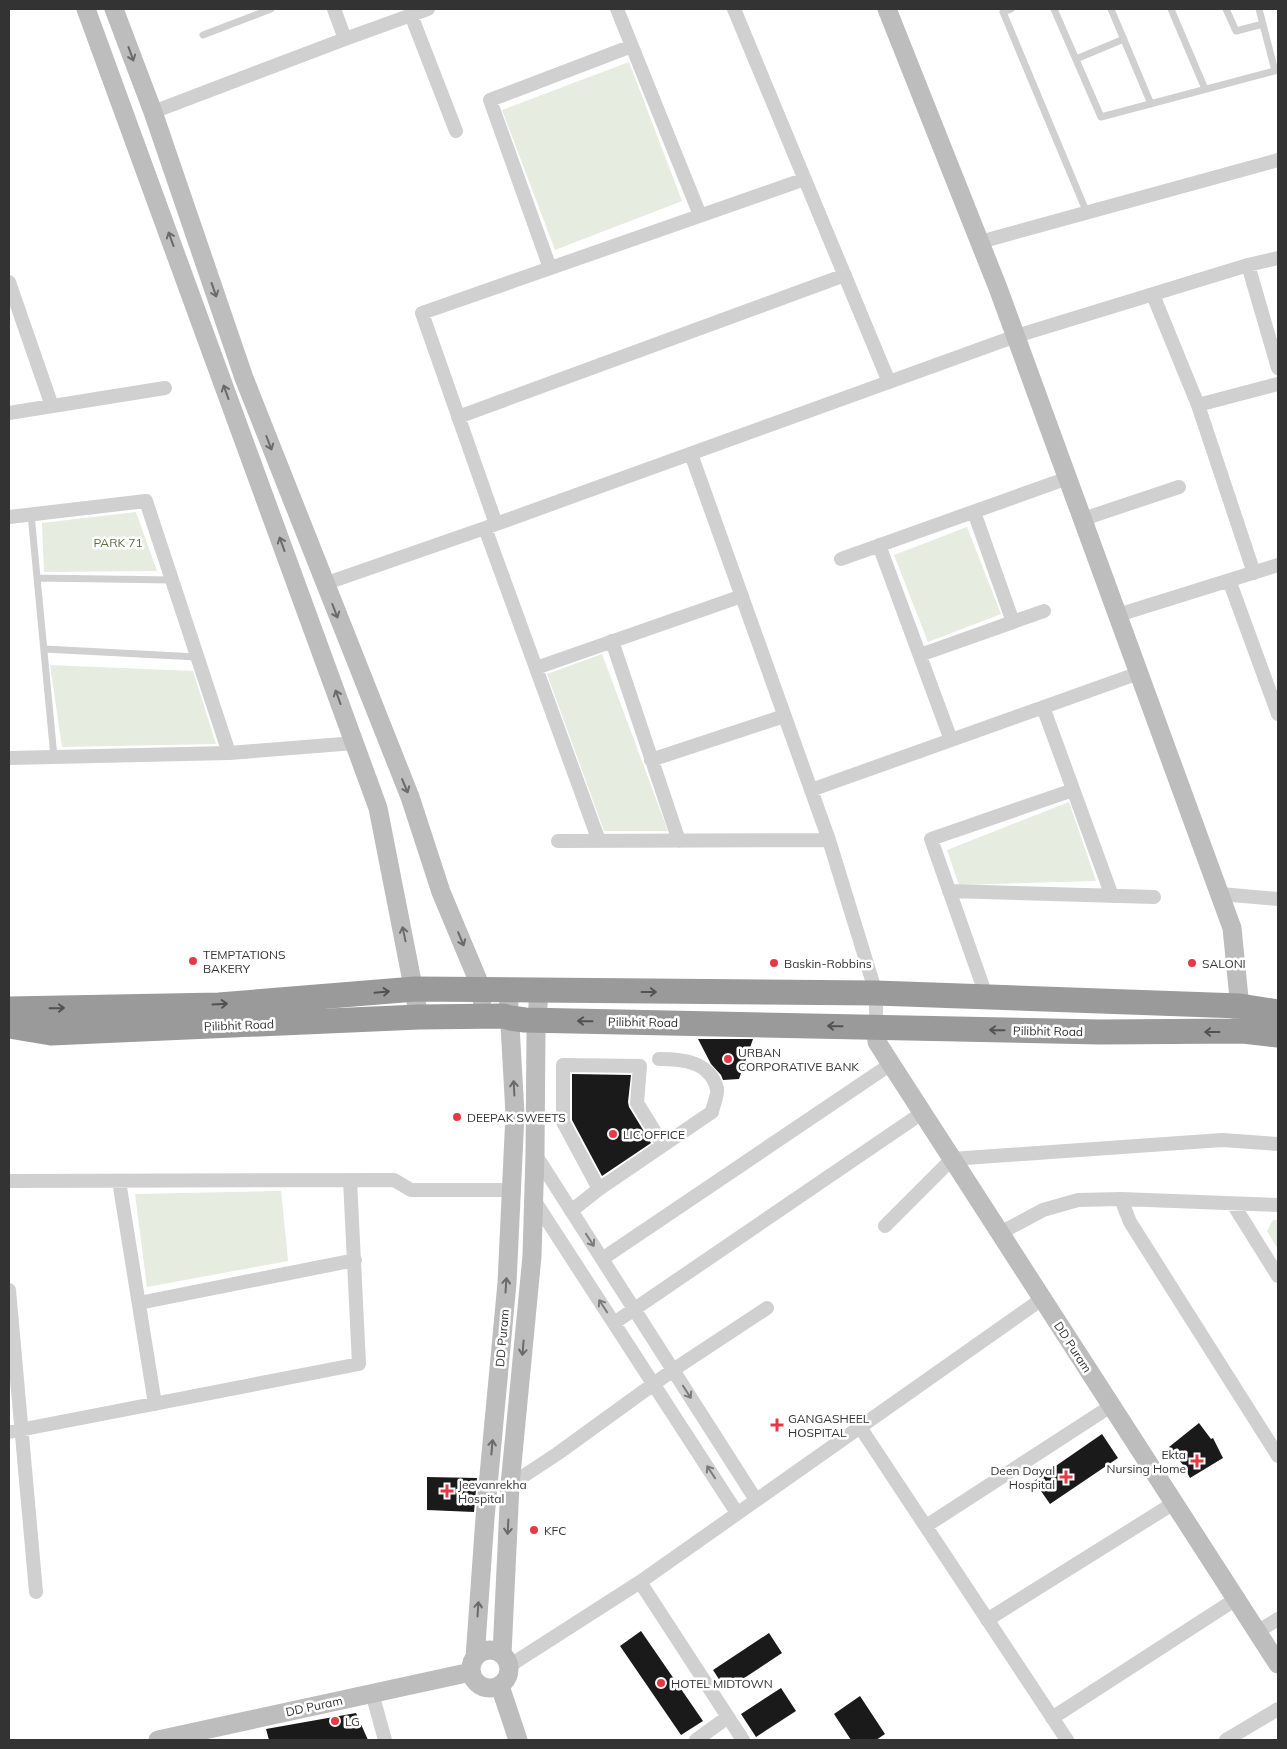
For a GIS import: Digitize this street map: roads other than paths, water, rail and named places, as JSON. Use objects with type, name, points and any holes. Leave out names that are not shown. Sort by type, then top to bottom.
[{"type":"highway","points":[[9,1009],[219,1005],[415,989],[876,993],[1240,1006],[1278,1012]]},
{"type":"highway","name":"Pilibhit Road","points":[[9,1026],[51,1033],[419,1017],[504,1016],[537,1020],[1090,1032],[1243,1031],[1278,1035]]},
{"type":"street","points":[[86,9],[378,808],[419,1017]]},
{"type":"street","points":[[114,9],[153,112],[244,378],[410,797],[441,892],[482,990],[481,1016]]},
{"type":"street","points":[[334,9],[345,39]]},
{"type":"street","points":[[153,112],[428,9]]},
{"type":"street","points":[[617,9],[700,215]]},
{"type":"street","points":[[734,9],[889,382]]},
{"type":"street","points":[[887,9],[1016,336],[1232,928],[1243,1031]]},
{"type":"street","points":[[411,15],[456,131]]},
{"type":"street","points":[[550,268],[490,100],[632,46]]},
{"type":"street","points":[[980,242],[1278,160]]},
{"type":"street","points":[[599,841],[536,668],[490,526],[458,417],[422,313],[804,179]]},
{"type":"street","points":[[324,584],[1016,336],[1248,265],[1278,258]]},
{"type":"street","points":[[1248,265],[1278,368]]},
{"type":"street","points":[[458,417],[845,275]]},
{"type":"street","points":[[9,282],[52,406]]},
{"type":"street","points":[[1153,294],[1198,404],[1254,573]]},
{"type":"street","points":[[1198,404],[1278,384]]},
{"type":"street","points":[[9,413],[165,388]]},
{"type":"street","points":[[691,454],[829,840],[876,993],[876,1026]]},
{"type":"street","points":[[842,559],[1068,478]]},
{"type":"street","points":[[1082,519],[1179,487]]},
{"type":"street","points":[[9,517],[146,501],[229,753]]},
{"type":"street","points":[[974,512],[1013,622]]},
{"type":"street","points":[[879,545],[951,740]]},
{"type":"street","points":[[1118,615],[1278,565]]},
{"type":"street","points":[[1229,580],[1278,714]]},
{"type":"street","points":[[536,668],[742,596]]},
{"type":"street","points":[[920,655],[1044,611]]},
{"type":"street","points":[[612,641],[678,841]]},
{"type":"street","points":[[811,790],[1138,673]]},
{"type":"street","points":[[1043,707],[1112,896]]},
{"type":"street","points":[[652,760],[784,716]]},
{"type":"street","points":[[9,758],[229,753],[355,743]]},
{"type":"street","points":[[987,998],[931,839],[1073,790]]},
{"type":"street","points":[[558,842],[829,840]]},
{"type":"street","points":[[949,892],[1154,898]]},
{"type":"street","points":[[1220,894],[1278,899]]},
{"type":"street","name":"DD Puram","points":[[158,1740],[180,1738],[372,1694],[473,1665],[507,1283],[516,1114],[508,990]]},
{"type":"street","name":"DD Puram","points":[[506,1660],[510,1485],[532,1256],[539,991]]},
{"type":"street","name":"DD Puram","points":[[876,1026],[878,1042],[891,1064],[1278,1664]]},
{"type":"street","points":[[572,1211],[599,1190],[712,1112],[717,1091],[710,1074],[692,1062],[659,1059]]},
{"type":"street","points":[[602,1258],[891,1064]]},
{"type":"street","points":[[599,1190],[562,1122],[563,1066],[640,1066],[637,1103],[663,1146]]},
{"type":"street","points":[[614,1323],[922,1113]]},
{"type":"street","points":[[885,1226],[952,1159],[1222,1140],[1278,1144]]},
{"type":"street","points":[[535,1154],[756,1500]]},
{"type":"street","points":[[15,1431],[358,1364],[355,1260],[350,1180]]},
{"type":"street","points":[[9,1181],[394,1180],[412,1190],[512,1190]]},
{"type":"street","points":[[118,1181],[156,1404]]},
{"type":"street","points":[[1121,1199],[1130,1222],[1278,1456]]},
{"type":"street","points":[[1000,1233],[1043,1210],[1078,1200],[1121,1199],[1278,1206]]},
{"type":"street","points":[[534,1200],[737,1513]]},
{"type":"street","points":[[1233,1204],[1278,1276]]},
{"type":"street","points":[[139,1303],[355,1260]]},
{"type":"street","points":[[9,1290],[15,1431],[36,1592]]},
{"type":"street","points":[[506,1660],[640,1582],[1042,1299]]},
{"type":"street","points":[[510,1485],[557,1454],[673,1370],[767,1308]]},
{"type":"street","points":[[926,1526],[1111,1406]]},
{"type":"street","points":[[860,1427],[1067,1740]]},
{"type":"street","points":[[987,1620],[1174,1503]]},
{"type":"street","points":[[640,1582],[743,1740]]},
{"type":"street","points":[[1052,1718],[1236,1599]]},
{"type":"street","points":[[1257,1632],[1278,1619]]},
{"type":"street","points":[[495,1650],[506,1660],[509,1674],[506,1681],[500,1686],[486,1688],[479,1685],[473,1679],[473,1665],[480,1652],[495,1650]]},
{"type":"street","points":[[500,1686],[518,1740]]},
{"type":"street","points":[[372,1694],[385,1740]]},
{"type":"street","points":[[1226,1740],[1278,1709]]},
{"type":"street","points":[[696,1740],[728,1718]]},
{"type":"lane","points":[[203,35],[271,9]]},
{"type":"lane","points":[[1011,9],[1003,12],[1087,213]]},
{"type":"lane","points":[[1054,9],[1100,117],[1277,70],[1259,9]]},
{"type":"lane","points":[[1111,9],[1151,104]]},
{"type":"lane","points":[[1171,9],[1205,89]]},
{"type":"lane","points":[[1226,9],[1236,31],[1263,24]]},
{"type":"lane","points":[[1076,59],[1124,39]]},
{"type":"lane","points":[[31,514],[54,757]]},
{"type":"lane","points":[[37,578],[172,580]]},
{"type":"lane","points":[[44,649],[198,657]]},
{"type":"place","name":"TEMPTATIONS BAKERY","points":[[193,961]]},
{"type":"place","name":"Baskin-Robbins","points":[[774,963]]},
{"type":"place","name":"SALONI","points":[[1192,963]]},
{"type":"place","name":"URBAN CORPORATIVE BANK","points":[[728,1059]]},
{"type":"place","name":"DEEPAK SWEETS","points":[[457,1117]]},
{"type":"place","name":"LIC OFFICE","points":[[613,1134]]},
{"type":"place","name":"GANGASHEEL HOSPITAL","points":[[777,1425]]},
{"type":"place","name":"Ekta Nursing Home","points":[[1197,1461]]},
{"type":"place","name":"Deen Dayal Hospital","points":[[1066,1477]]},
{"type":"place","name":"Jeevanrekha Hospital","points":[[447,1491]]},
{"type":"place","name":"KFC","points":[[534,1530]]},
{"type":"place","name":"HOTEL MIDTOWN","points":[[661,1683]]},
{"type":"place","name":"LG","points":[[335,1721]]},
{"type":"park label","name":"PARK 71","points":[[118,542]]}]
